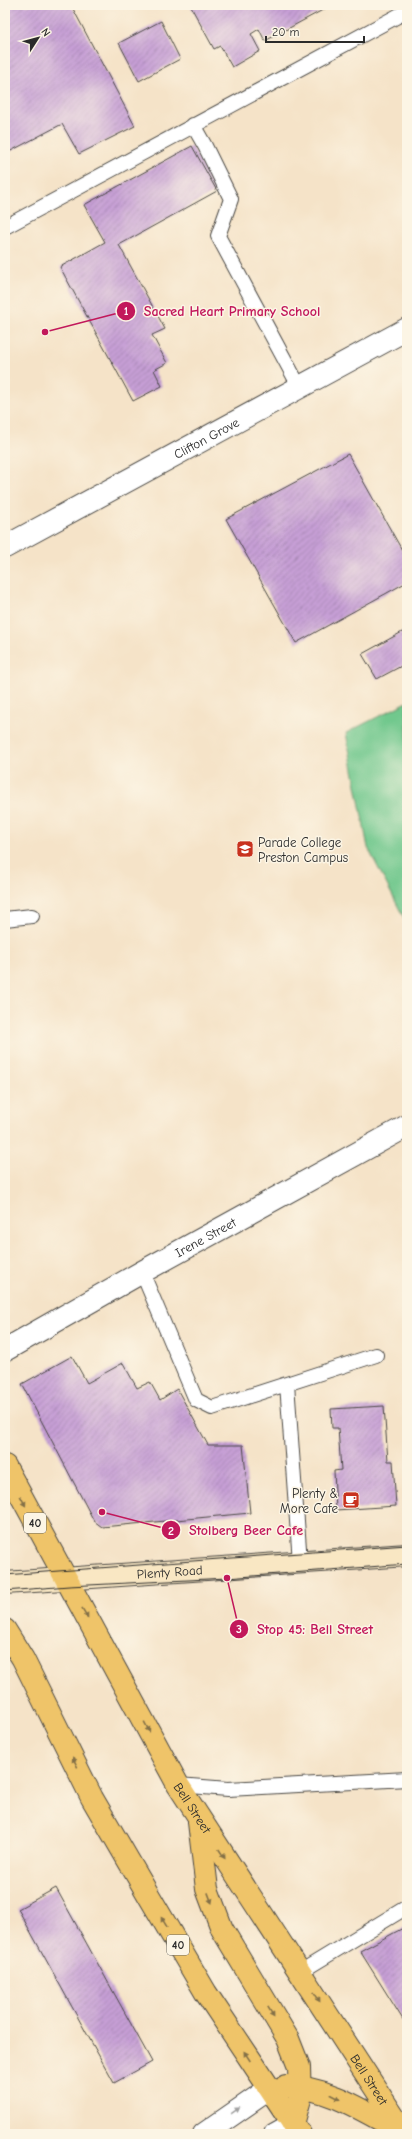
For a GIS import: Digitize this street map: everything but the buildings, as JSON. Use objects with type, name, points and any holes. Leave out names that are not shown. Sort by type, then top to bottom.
[{"type":"highway","name":"Bell Street","points":[[5,1466],[65,1579],[99,1636],[178,1785],[404,2134]]},
{"type":"highway","name":"40","points":[[5,1630],[23,1659],[92,1798],[199,1980],[269,2088],[289,2131]]},
{"type":"highway","points":[[198,1818],[206,1889],[222,1929],[288,2039],[298,2067],[300,2099],[289,2131]]},
{"type":"highway","points":[[269,2088],[282,2085],[299,2086],[329,2093],[404,2134]]},
{"type":"main road","name":"Plenty Road","points":[[5,1583],[127,1576],[407,1555]]},
{"type":"street","name":"Clifton Grove","points":[[5,547],[407,329]]},
{"type":"street","name":"Irene Street","points":[[5,1350],[142,1272],[407,1126]]},
{"type":"street","points":[[204,2134],[269,2088]]},
{"type":"lane","points":[[5,227],[407,11]]},
{"type":"lane","points":[[193,125],[206,146],[231,199],[218,236],[300,388]]},
{"type":"lane","points":[[5,919],[32,916]]},
{"type":"lane","points":[[142,1272],[196,1400],[212,1408],[376,1355]]},
{"type":"lane","points":[[287,1384],[300,1562]]},
{"type":"lane","points":[[178,1785],[228,1789],[407,1779]]},
{"type":"lane","points":[[300,1972],[407,1907]]},
{"type":"green space","points":[[407,702],[407,924],[368,848],[346,733]]},
{"type":"tram line","points":[[5,1575],[407,1545]]},
{"type":"tram line","points":[[5,1591],[69,1586],[227,1578],[407,1564]]},
{"type":"place","name":"Sacred Heart Primary School","points":[[45,332]]},
{"type":"place","name":"Parade College Preston Campus","points":[[245,849]]},
{"type":"place","name":"Plenty & More Cafe","points":[[351,1500]]},
{"type":"place","name":"Stolberg Beer Cafe","points":[[102,1512]]},
{"type":"place","name":"Stop 45: Bell Street","points":[[227,1578]]}]
